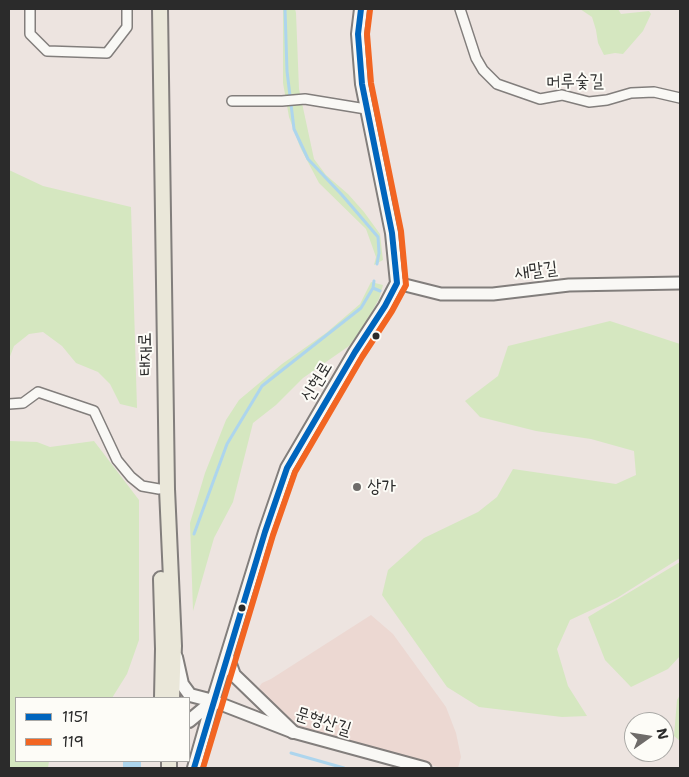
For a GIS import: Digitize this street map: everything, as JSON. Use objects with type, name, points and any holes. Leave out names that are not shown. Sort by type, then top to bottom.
[{"type":"main road","name":"태재로","points":[[154,9],[159,489],[163,649],[162,697]]},
{"type":"main road","name":"태재로","points":[[160,9],[167,489],[174,646],[172,697]]},
{"type":"main road","points":[[361,9],[358,34],[362,84],[392,233],[397,284]]},
{"type":"main road","name":"신현로","points":[[194,768],[265,532],[287,468],[397,284]]},
{"type":"main road","points":[[174,646],[182,684],[190,695],[213,701]]},
{"type":"main road","points":[[227,656],[234,675],[293,732]]},
{"type":"main road","points":[[190,720],[213,701]]},
{"type":"street","points":[[30,9],[30,34],[47,51],[107,53],[127,27],[126,9]]},
{"type":"street","name":"머루숯길","points":[[460,9],[476,58],[483,70],[497,84],[540,100],[562,95],[589,102],[607,100],[631,93],[654,92],[680,98]]},
{"type":"street","points":[[232,101],[305,99],[366,110]]},
{"type":"street","name":"새말길","points":[[397,284],[441,294],[493,294],[569,285],[680,283]]},
{"type":"street","points":[[9,404],[23,403],[38,392],[94,411],[117,460],[130,477],[142,486],[159,489]]},
{"type":"street","name":"문형산길","points":[[213,701],[293,732],[425,768]]},
{"type":"shaded area","points":[[371,615],[393,634],[446,707],[456,733],[461,757],[458,768],[442,768],[331,739],[300,726],[273,707],[259,687],[262,683]]},
{"type":"green space","points":[[283,9],[295,9],[296,13],[299,89],[314,159],[326,175],[348,194],[364,212],[380,234],[383,260],[374,265],[376,257],[366,229],[319,183],[300,147],[289,117],[283,83]]},
{"type":"green space","points":[[580,9],[618,9],[621,14],[649,11],[651,14],[643,31],[623,54],[604,55],[598,43],[592,17]]},
{"type":"green space","points":[[9,170],[43,186],[131,207],[137,408],[120,404],[110,384],[98,372],[76,363],[62,346],[43,332],[29,334],[14,346],[9,359]]},
{"type":"green space","points":[[371,282],[383,285],[379,299],[365,324],[349,346],[303,378],[276,405],[253,423],[233,502],[214,538],[193,611],[190,523],[205,473],[226,420],[239,400],[282,364],[326,333],[360,304]]},
{"type":"green space","points":[[610,321],[680,344],[680,558],[617,598],[570,620],[557,649],[568,686],[587,716],[562,717],[479,707],[447,687],[382,595],[388,570],[424,538],[478,512],[497,497],[513,469],[616,484],[636,475],[634,451],[591,439],[536,431],[480,417],[465,401],[498,376],[508,346]]},
{"type":"green space","points":[[9,441],[37,442],[50,447],[94,441],[139,500],[139,640],[127,674],[113,697],[15,697],[15,762],[49,762],[48,768],[9,768]]},
{"type":"green space","points":[[680,562],[680,656],[668,669],[631,687],[605,660],[588,617]]},
{"type":"green space","points":[[680,695],[680,741],[674,736],[677,700]]},
{"type":"waterway","points":[[285,9],[287,71],[294,129],[308,159],[378,237],[379,253],[377,264]]},
{"type":"waterway","points":[[194,534],[227,444],[262,386],[361,308],[373,288],[374,281]]},
{"type":"waterway","points":[[373,288],[380,291]]},
{"type":"waterway","points":[[291,753],[344,768]]},
{"type":"waterway","points":[[132,762],[132,768]]},
{"type":"transit line","name":"1151","points":[[194,768],[265,532],[287,468],[397,283],[392,233],[362,84],[358,34],[361,9]]},
{"type":"transit line","name":"119","points":[[203,768],[273,535],[295,472],[406,285],[401,231],[371,83],[367,34],[370,10]]},
{"type":"place","name":"상가","points":[[357,487]]}]
